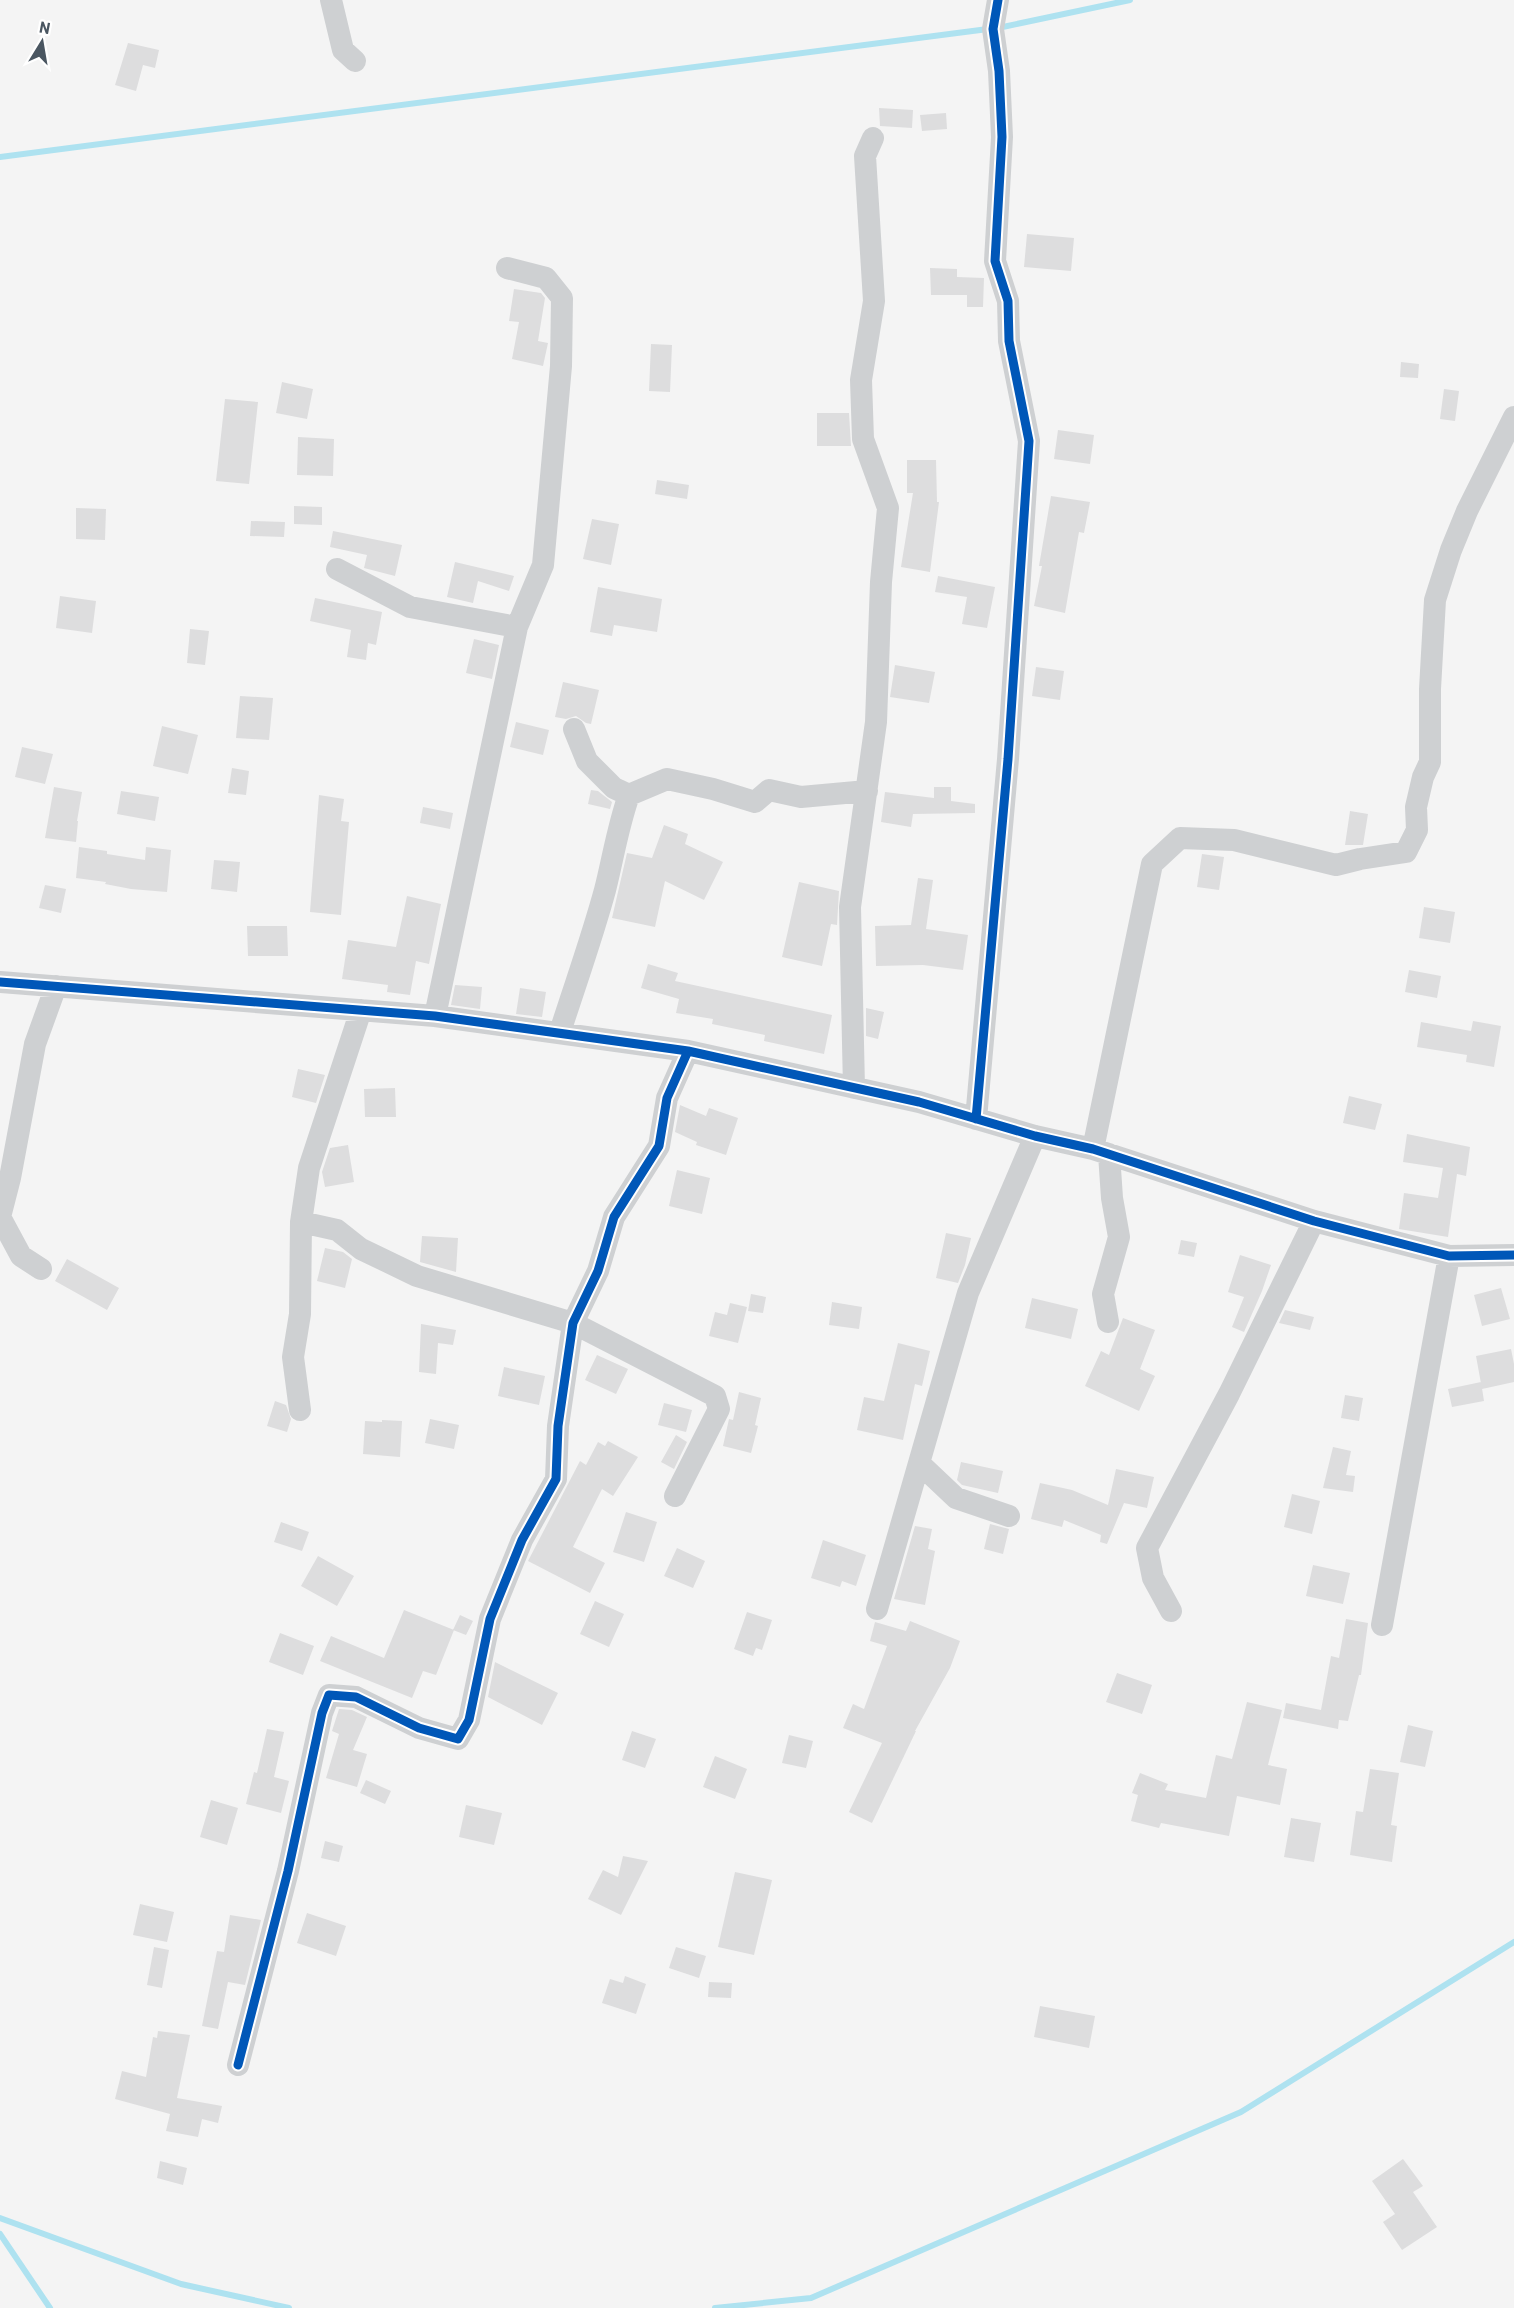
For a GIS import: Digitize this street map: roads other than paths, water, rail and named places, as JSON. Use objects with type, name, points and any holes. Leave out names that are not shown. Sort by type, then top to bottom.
[{"type":"street","points":[[331,0],[343,50],[356,61]]},
{"type":"street","points":[[976,1119],[1008,759],[1029,441],[1010,341],[1008,301],[995,261],[1002,137],[999,71],[993,29],[998,0]]},
{"type":"street","points":[[854,1088],[850,907],[876,722],[881,582],[888,508],[863,439],[861,380],[874,301],[865,156],[873,138]]},
{"type":"street","points":[[435,1016],[517,627],[543,565],[561,366],[562,298],[546,278],[507,268]]},
{"type":"street","points":[[1108,1322],[1104,1294],[1119,1237],[1101,1151],[1152,864],[1180,838],[1233,840],[1336,865],[1406,852],[1417,830],[1416,807],[1423,777],[1430,762],[1430,689],[1435,600],[1451,550],[1467,511],[1514,417]]},
{"type":"street","points":[[336,569],[410,607],[517,627]]},
{"type":"street","points":[[574,729],[587,761],[614,788],[629,795],[667,779],[713,789],[755,802],[769,790],[801,797],[867,791]]},
{"type":"street","points":[[560,1032],[598,914],[616,850],[619,824],[629,795]]},
{"type":"street","points":[[0,982],[435,1016],[688,1051],[919,1102],[1035,1136],[1101,1151],[1314,1221],[1449,1256],[1514,1256]]},
{"type":"street","points":[[41,1269],[21,1256],[0,1217],[10,1178],[35,1044],[56,986]]},
{"type":"street","points":[[300,1410],[293,1357],[300,1314],[301,1221],[309,1168],[361,1010]]},
{"type":"street","points":[[238,2065],[288,1871],[322,1713],[329,1695],[356,1697],[419,1728],[458,1739],[469,1720],[490,1619],[522,1540],[556,1479],[558,1426],[573,1323],[598,1271],[614,1217],[659,1146],[667,1098],[688,1051]]},
{"type":"street","points":[[877,1609],[968,1293],[1035,1136]]},
{"type":"street","points":[[301,1221],[337,1230],[361,1249],[417,1276],[573,1323],[715,1396],[719,1409],[675,1496]]},
{"type":"street","points":[[1171,1611],[1153,1578],[1147,1548],[1229,1394],[1314,1221]]},
{"type":"street","points":[[1382,1625],[1449,1256]]},
{"type":"street","points":[[919,1463],[956,1498],[1009,1516]]},
{"type":"waterway","points":[[998,28],[1130,0]]},
{"type":"waterway","points":[[0,157],[988,29]]},
{"type":"waterway","points":[[715,2308],[811,2298],[1241,2112],[1514,1942]]},
{"type":"waterway","points":[[0,2218],[181,2284],[289,2308]]},
{"type":"waterway","points":[[0,2234],[50,2308]]}]
